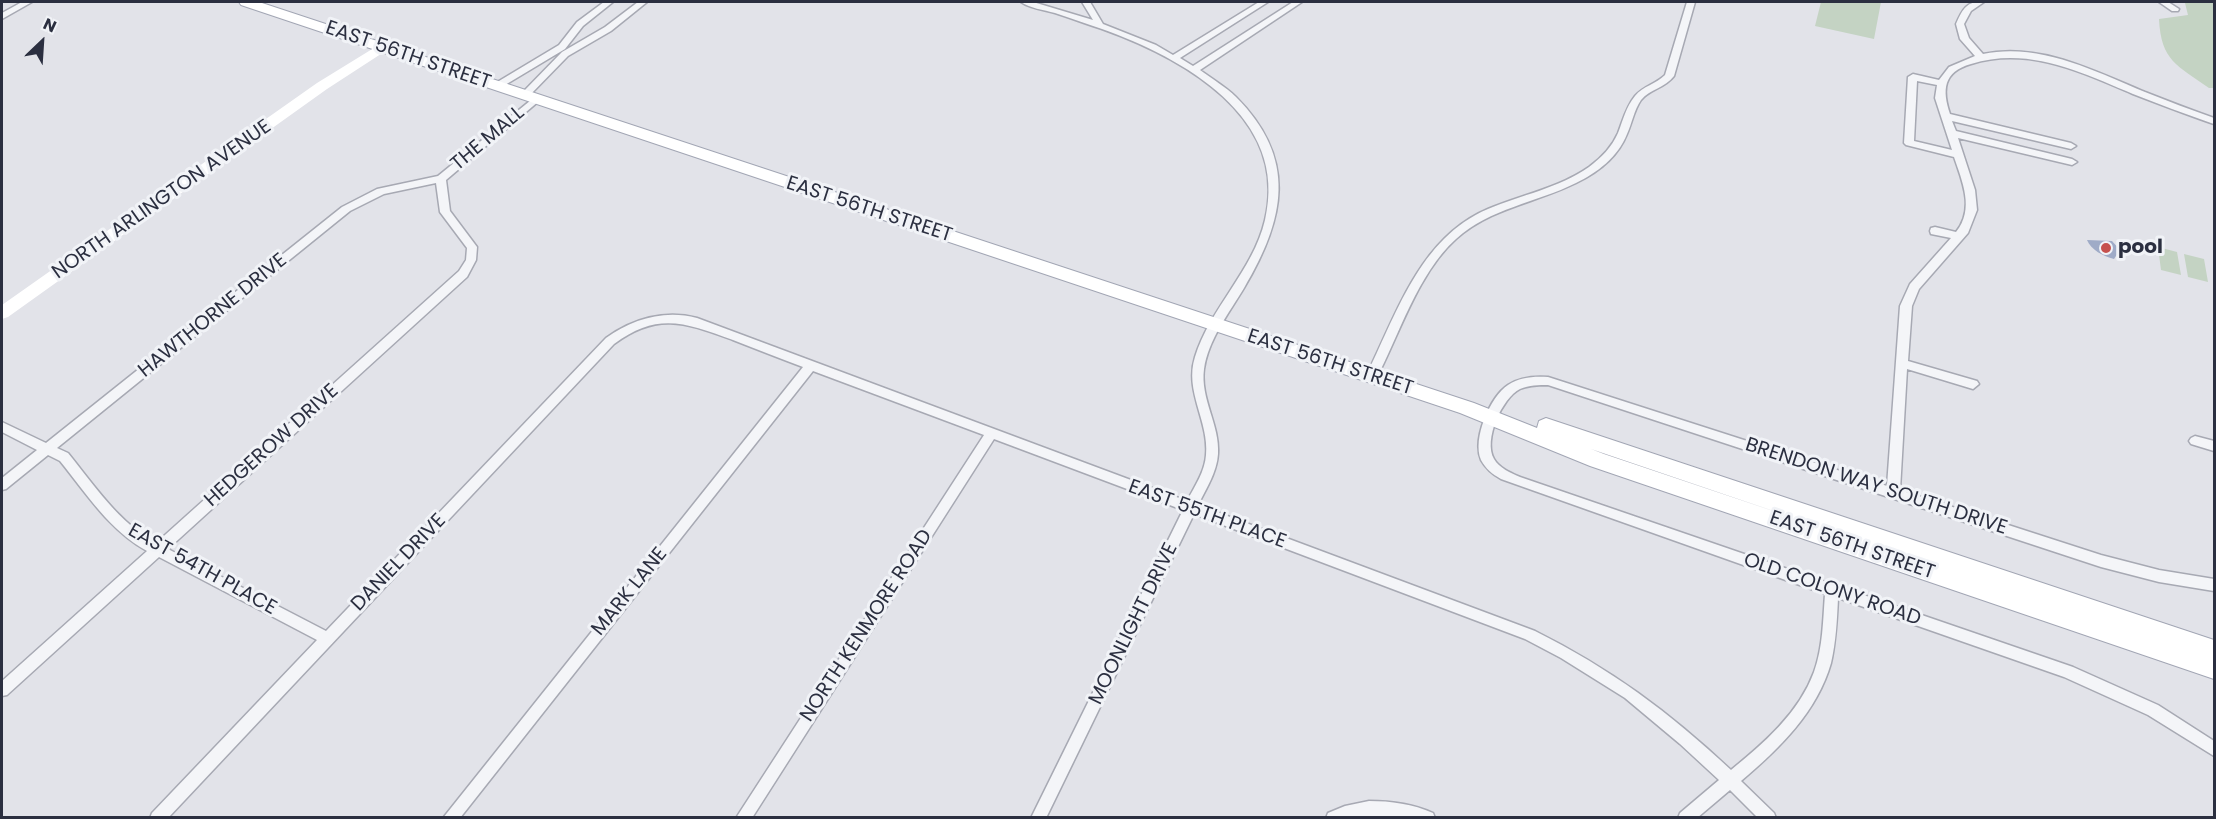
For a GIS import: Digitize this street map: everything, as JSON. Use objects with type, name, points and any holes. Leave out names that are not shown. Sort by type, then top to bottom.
[{"type":"main road","name":"EAST 56TH STREET","points":[[246,2],[1492,417],[1597,460],[2214,669]]},
{"type":"main road","name":"NORTH ARLINGTON AVENUE","points":[[2,313],[322,86],[341,76],[378,46]]},
{"type":"main road","name":"EAST 56TH STREET","points":[[1492,417],[1513,416],[2214,650]]},
{"type":"street","points":[[2,16],[28,2]]},
{"type":"street","name":"THE MALL","points":[[441,179],[530,97],[564,51],[580,24],[609,2]]},
{"type":"street","name":"THE MALL","points":[[497,86],[608,29],[643,2]]},
{"type":"street","name":"MOONLIGHT DRIVE","points":[[1025,2],[1099,23],[1174,58],[1194,70],[1226,94],[1248,117],[1265,145],[1274,175],[1274,205],[1267,232],[1202,354],[1196,379],[1213,440],[1214,453],[1209,470],[1038,818]]},
{"type":"street","points":[[1086,2],[1099,23]]},
{"type":"street","points":[[1174,58],[1264,2]]},
{"type":"street","points":[[1194,70],[1298,2]]},
{"type":"street","points":[[1371,378],[1426,270],[1450,238],[1478,217],[1498,207],[1573,181],[1593,169],[1611,153],[1623,136],[1636,100],[1664,83],[1669,76],[1691,2]]},
{"type":"street","points":[[1980,2],[1967,9],[1960,24],[1965,39],[1981,57]]},
{"type":"street","points":[[2163,2],[2175,9]]},
{"type":"street","points":[[1893,493],[1905,310],[1910,294],[1969,221],[1972,205],[1959,155],[1940,98],[1941,83],[1955,67],[1981,57],[2019,55],[2066,63],[2214,121]]},
{"type":"street","points":[[542,61],[554,65]]},
{"type":"street","points":[[1941,83],[1913,77],[1908,143],[1959,155]]},
{"type":"street","points":[[1946,116],[2071,146]]},
{"type":"street","points":[[1952,133],[2072,162]]},
{"type":"street","name":"HAWTHORNE DRIVE","points":[[2,485],[354,204],[386,190],[441,179]]},
{"type":"street","name":"HEDGEROW DRIVE","points":[[2,690],[465,270],[471,260],[472,247],[446,212],[441,179]]},
{"type":"street","points":[[1935,231],[1959,236]]},
{"type":"street","name":"EAST 55TH PLACE","points":[[651,321],[671,318],[693,321],[1512,628],[1564,651],[1599,670],[1648,705],[1769,818]]},
{"type":"street","name":"DANIEL DRIVE","points":[[157,818],[607,344],[627,329],[651,321]]},
{"type":"street","points":[[1901,363],[1973,384]]},
{"type":"street","name":"MARK LANE","points":[[450,818],[810,366]]},
{"type":"street","name":"BRENDON WAY SOUTH DRIVE","points":[[1492,417],[1500,398],[1508,389],[1519,383],[1539,380],[1553,382],[2121,567],[2214,585]]},
{"type":"street","name":"OLD COLONY ROAD","points":[[1492,417],[1484,451],[1489,463],[1507,477],[2090,680],[2164,716],[2214,749]]},
{"type":"street","name":"EAST 54TH PLACE","points":[[2,427],[64,457],[122,526],[157,550],[327,638]]},
{"type":"street","name":"NORTH KENMORE ROAD","points":[[743,818],[991,434]]},
{"type":"street","points":[[2195,441],[2214,446]]},
{"type":"street","points":[[1685,818],[1786,728],[1814,689],[1826,652],[1832,591]]},
{"type":"street","points":[[1333,818],[1359,809],[1380,808],[1428,818]]},
{"type":"green space","points":[[1821,2],[1881,2],[1874,39],[1815,26]]},
{"type":"green space","points":[[2214,2],[2214,88],[2209,88],[2173,61],[2163,44],[2159,19],[2188,15],[2185,3]]},
{"type":"green space","points":[[2158,247],[2177,252],[2181,275],[2161,270]]},
{"type":"green space","points":[[2184,254],[2204,259],[2208,282],[2188,277]]},
{"type":"water","name":"pool","points":[[2087,240],[2112,241],[2120,250],[2114,259],[2098,252]]},
{"type":"place","name":"pool","points":[[2106,248]]}]
